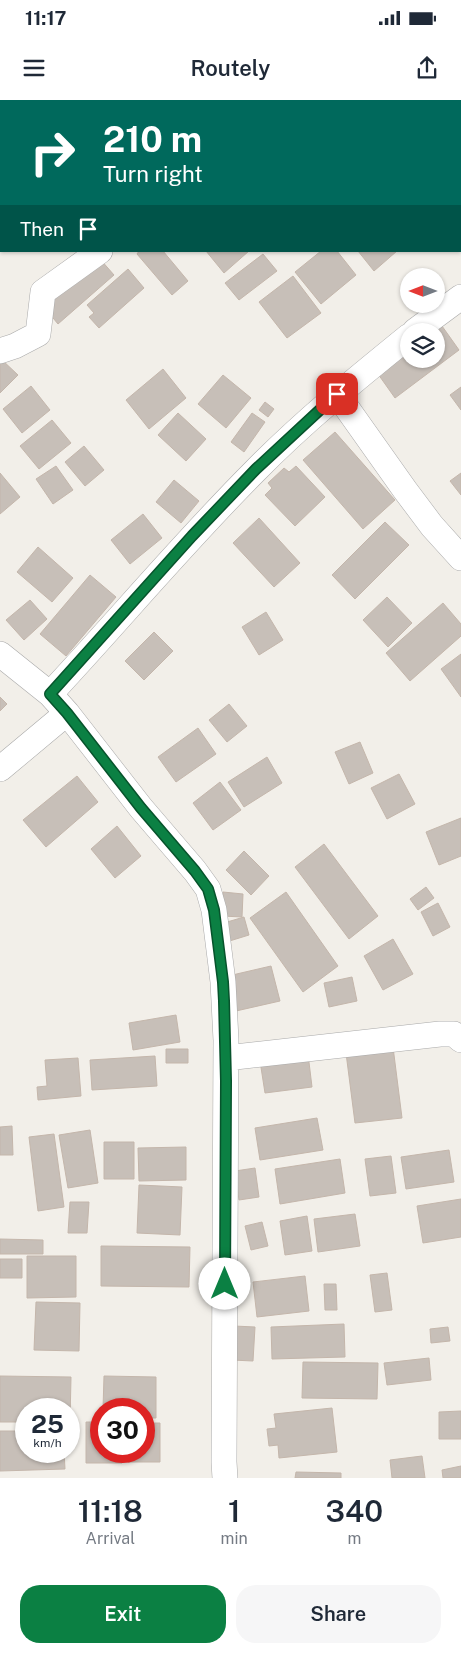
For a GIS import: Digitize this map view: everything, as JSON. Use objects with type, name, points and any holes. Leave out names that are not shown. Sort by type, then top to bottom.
[{"type":"street","points":[[0,351],[15,346],[38,334],[44,292],[99,252]]},
{"type":"street","points":[[426,323],[461,297]]},
{"type":"street","points":[[50,694],[192,536],[256,469],[337,394],[400,343]]},
{"type":"street","points":[[337,394],[432,526],[461,558]]},
{"type":"street","points":[[0,654],[50,694],[67,713],[141,808],[195,871],[208,889],[214,910],[223,982],[226,1058],[225,1478]]},
{"type":"street","points":[[0,769],[67,713]]},
{"type":"street","points":[[226,1058],[440,1034],[454,1034],[461,1040]]},
{"type":"building","points":[[138,252],[164,252],[188,281],[172,295],[137,254]]},
{"type":"building","points":[[207,252],[248,252],[224,273]]},
{"type":"building","points":[[320,252],[338,252],[356,275],[321,304],[295,272]]},
{"type":"building","points":[[359,252],[396,252],[374,271]]},
{"type":"building","points":[[263,254],[277,271],[239,300],[225,283]]},
{"type":"building","points":[[100,259],[114,275],[58,324],[44,307]]},
{"type":"building","points":[[128,269],[144,288],[99,328],[89,317],[94,313],[87,305]]},
{"type":"building","points":[[293,276],[321,313],[287,338],[259,302]]},
{"type":"building","points":[[445,330],[459,350],[445,360]]},
{"type":"building","points":[[0,358],[18,375],[0,393]]},
{"type":"building","points":[[400,358],[400,368],[435,368],[395,398],[378,374]]},
{"type":"building","points":[[163,369],[186,398],[149,429],[126,400]]},
{"type":"building","points":[[223,375],[251,398],[226,428],[198,404]]},
{"type":"building","points":[[31,386],[50,410],[22,433],[3,409]]},
{"type":"building","points":[[461,387],[461,410],[450,395]]},
{"type":"building","points":[[265,402],[274,409],[268,417],[259,410]]},
{"type":"building","points":[[178,413],[206,439],[186,461],[158,435]]},
{"type":"building","points":[[252,413],[265,422],[244,452],[231,442]]},
{"type":"building","points":[[52,420],[71,443],[39,469],[20,446]]},
{"type":"building","points":[[335,432],[395,500],[363,529],[303,460]]},
{"type":"building","points":[[84,446],[104,470],[85,486],[65,462]]},
{"type":"building","points":[[56,466],[73,490],[53,504],[36,479]]},
{"type":"building","points":[[296,466],[325,497],[295,526],[265,495],[272,488],[268,483],[284,468],[289,472]]},
{"type":"building","points":[[0,473],[20,497],[0,514]]},
{"type":"building","points":[[461,473],[461,495],[450,481]]},
{"type":"building","points":[[174,480],[199,501],[181,523],[156,502]]},
{"type":"building","points":[[143,514],[162,538],[130,564],[111,540]]},
{"type":"building","points":[[259,518],[300,563],[274,587],[233,543]]},
{"type":"building","points":[[385,522],[409,545],[355,599],[332,575]]},
{"type":"building","points":[[38,547],[73,578],[52,602],[17,572]]},
{"type":"building","points":[[90,575],[116,597],[66,656],[40,634]]},
{"type":"building","points":[[387,597],[412,623],[388,647],[363,620]]},
{"type":"building","points":[[30,600],[47,619],[24,640],[6,620]]},
{"type":"building","points":[[443,603],[461,624],[461,636],[410,681],[386,653]]},
{"type":"building","points":[[266,612],[283,640],[259,655],[242,627]]},
{"type":"building","points":[[154,632],[173,651],[144,680],[125,661]]},
{"type":"building","points":[[461,654],[461,697],[441,669]]},
{"type":"building","points":[[0,697],[7,704],[0,711]]},
{"type":"building","points":[[229,704],[247,726],[227,742],[209,720]]},
{"type":"building","points":[[198,728],[216,754],[176,782],[158,757]]},
{"type":"building","points":[[360,742],[373,773],[349,784],[335,752]]},
{"type":"building","points":[[267,757],[282,783],[244,807],[228,782]]},
{"type":"building","points":[[399,774],[415,804],[387,819],[371,788]]},
{"type":"building","points":[[77,776],[98,802],[46,847],[23,820]]},
{"type":"building","points":[[220,782],[241,810],[213,830],[193,803]]},
{"type":"building","points":[[461,818],[461,856],[439,865],[426,832]]},
{"type":"building","points":[[117,826],[141,856],[115,878],[91,849]]},
{"type":"building","points":[[324,844],[378,916],[349,939],[295,867]]},
{"type":"building","points":[[244,851],[269,876],[251,895],[226,870]]},
{"type":"building","points":[[426,887],[434,898],[418,910],[410,899]]},
{"type":"building","points":[[223,892],[243,894],[242,917],[222,916]]},
{"type":"building","points":[[286,892],[338,966],[303,992],[250,918]]},
{"type":"building","points":[[438,903],[450,927],[433,936],[421,912]]},
{"type":"building","points":[[244,917],[249,935],[223,943],[217,925]]},
{"type":"building","points":[[393,939],[413,974],[383,990],[364,956]]},
{"type":"building","points":[[271,966],[280,1001],[236,1011],[228,976]]},
{"type":"building","points":[[352,977],[357,1001],[329,1007],[324,983]]},
{"type":"building","points":[[176,1015],[180,1042],[133,1050],[129,1023]]},
{"type":"building","points":[[393,1047],[402,1118],[355,1123],[346,1053]]},
{"type":"building","points":[[166,1049],[188,1049],[188,1063],[166,1063]]},
{"type":"building","points":[[308,1054],[312,1087],[265,1093],[260,1061]]},
{"type":"building","points":[[155,1056],[157,1086],[92,1090],[90,1060]]},
{"type":"building","points":[[78,1058],[81,1096],[38,1100],[37,1087],[47,1086],[45,1060]]},
{"type":"building","points":[[317,1118],[323,1150],[260,1160],[255,1128]]},
{"type":"building","points":[[12,1126],[13,1155],[0,1155],[0,1127]]},
{"type":"building","points":[[90,1130],[98,1183],[68,1188],[59,1135]]},
{"type":"building","points":[[54,1134],[64,1207],[38,1211],[29,1137]]},
{"type":"building","points":[[104,1142],[134,1142],[134,1179],[104,1179]]},
{"type":"building","points":[[186,1147],[186,1180],[139,1181],[138,1148]]},
{"type":"building","points":[[449,1150],[454,1182],[406,1189],[401,1157]]},
{"type":"building","points":[[391,1156],[396,1193],[370,1196],[365,1159]]},
{"type":"building","points":[[340,1159],[345,1193],[280,1204],[275,1169]]},
{"type":"building","points":[[255,1168],[259,1197],[239,1200],[235,1171]]},
{"type":"building","points":[[139,1185],[182,1187],[180,1235],[137,1233]]},
{"type":"building","points":[[461,1199],[461,1237],[423,1243],[417,1206]]},
{"type":"building","points":[[70,1202],[89,1202],[87,1233],[68,1233]]},
{"type":"building","points":[[355,1214],[360,1246],[318,1252],[314,1219]]},
{"type":"building","points":[[307,1216],[312,1251],[285,1255],[280,1221]]},
{"type":"building","points":[[262,1222],[268,1246],[251,1250],[245,1226]]},
{"type":"building","points":[[0,1239],[43,1240],[43,1254],[0,1254]]},
{"type":"building","points":[[101,1246],[190,1247],[189,1287],[101,1286]]},
{"type":"building","points":[[27,1256],[76,1256],[76,1297],[27,1298]]},
{"type":"building","points":[[0,1259],[22,1259],[22,1278],[0,1278]]},
{"type":"building","points":[[387,1273],[392,1310],[375,1312],[370,1275]]},
{"type":"building","points":[[305,1276],[309,1311],[257,1317],[253,1282]]},
{"type":"building","points":[[324,1284],[336,1284],[337,1310],[325,1310]]},
{"type":"building","points":[[36,1302],[80,1303],[79,1351],[34,1350]]},
{"type":"building","points":[[344,1324],[345,1357],[272,1359],[271,1327]]},
{"type":"building","points":[[234,1326],[255,1327],[253,1361],[232,1360]]},
{"type":"building","points":[[448,1327],[450,1341],[431,1343],[430,1329]]},
{"type":"building","points":[[429,1358],[431,1380],[387,1385],[384,1363]]},
{"type":"building","points":[[303,1362],[378,1363],[377,1399],[302,1398]]},
{"type":"building","points":[[0,1376],[71,1377],[71,1398],[15,1398],[15,1422],[0,1422]]},
{"type":"building","points":[[104,1376],[156,1377],[156,1418],[155,1398],[103,1398]]},
{"type":"building","points":[[332,1408],[337,1452],[279,1458],[278,1445],[269,1446],[267,1429],[276,1428],[274,1414]]},
{"type":"building","points":[[461,1411],[461,1439],[439,1439],[439,1412]]},
{"type":"building","points":[[86,1422],[90,1422],[90,1463],[86,1463]]},
{"type":"building","points":[[155,1423],[160,1423],[160,1462],[155,1462]]},
{"type":"building","points":[[0,1431],[15,1431],[15,1463],[65,1463],[65,1469],[0,1471]]},
{"type":"building","points":[[422,1456],[425,1478],[392,1478],[390,1460]]},
{"type":"building","points":[[461,1466],[461,1478],[443,1478],[442,1470]]},
{"type":"building","points":[[296,1472],[341,1473],[341,1478],[295,1478]]},
{"type":"route","points":[[225,1284],[226,1040],[223,982],[214,910],[208,889],[50,694],[192,536],[256,469],[337,394]]}]
